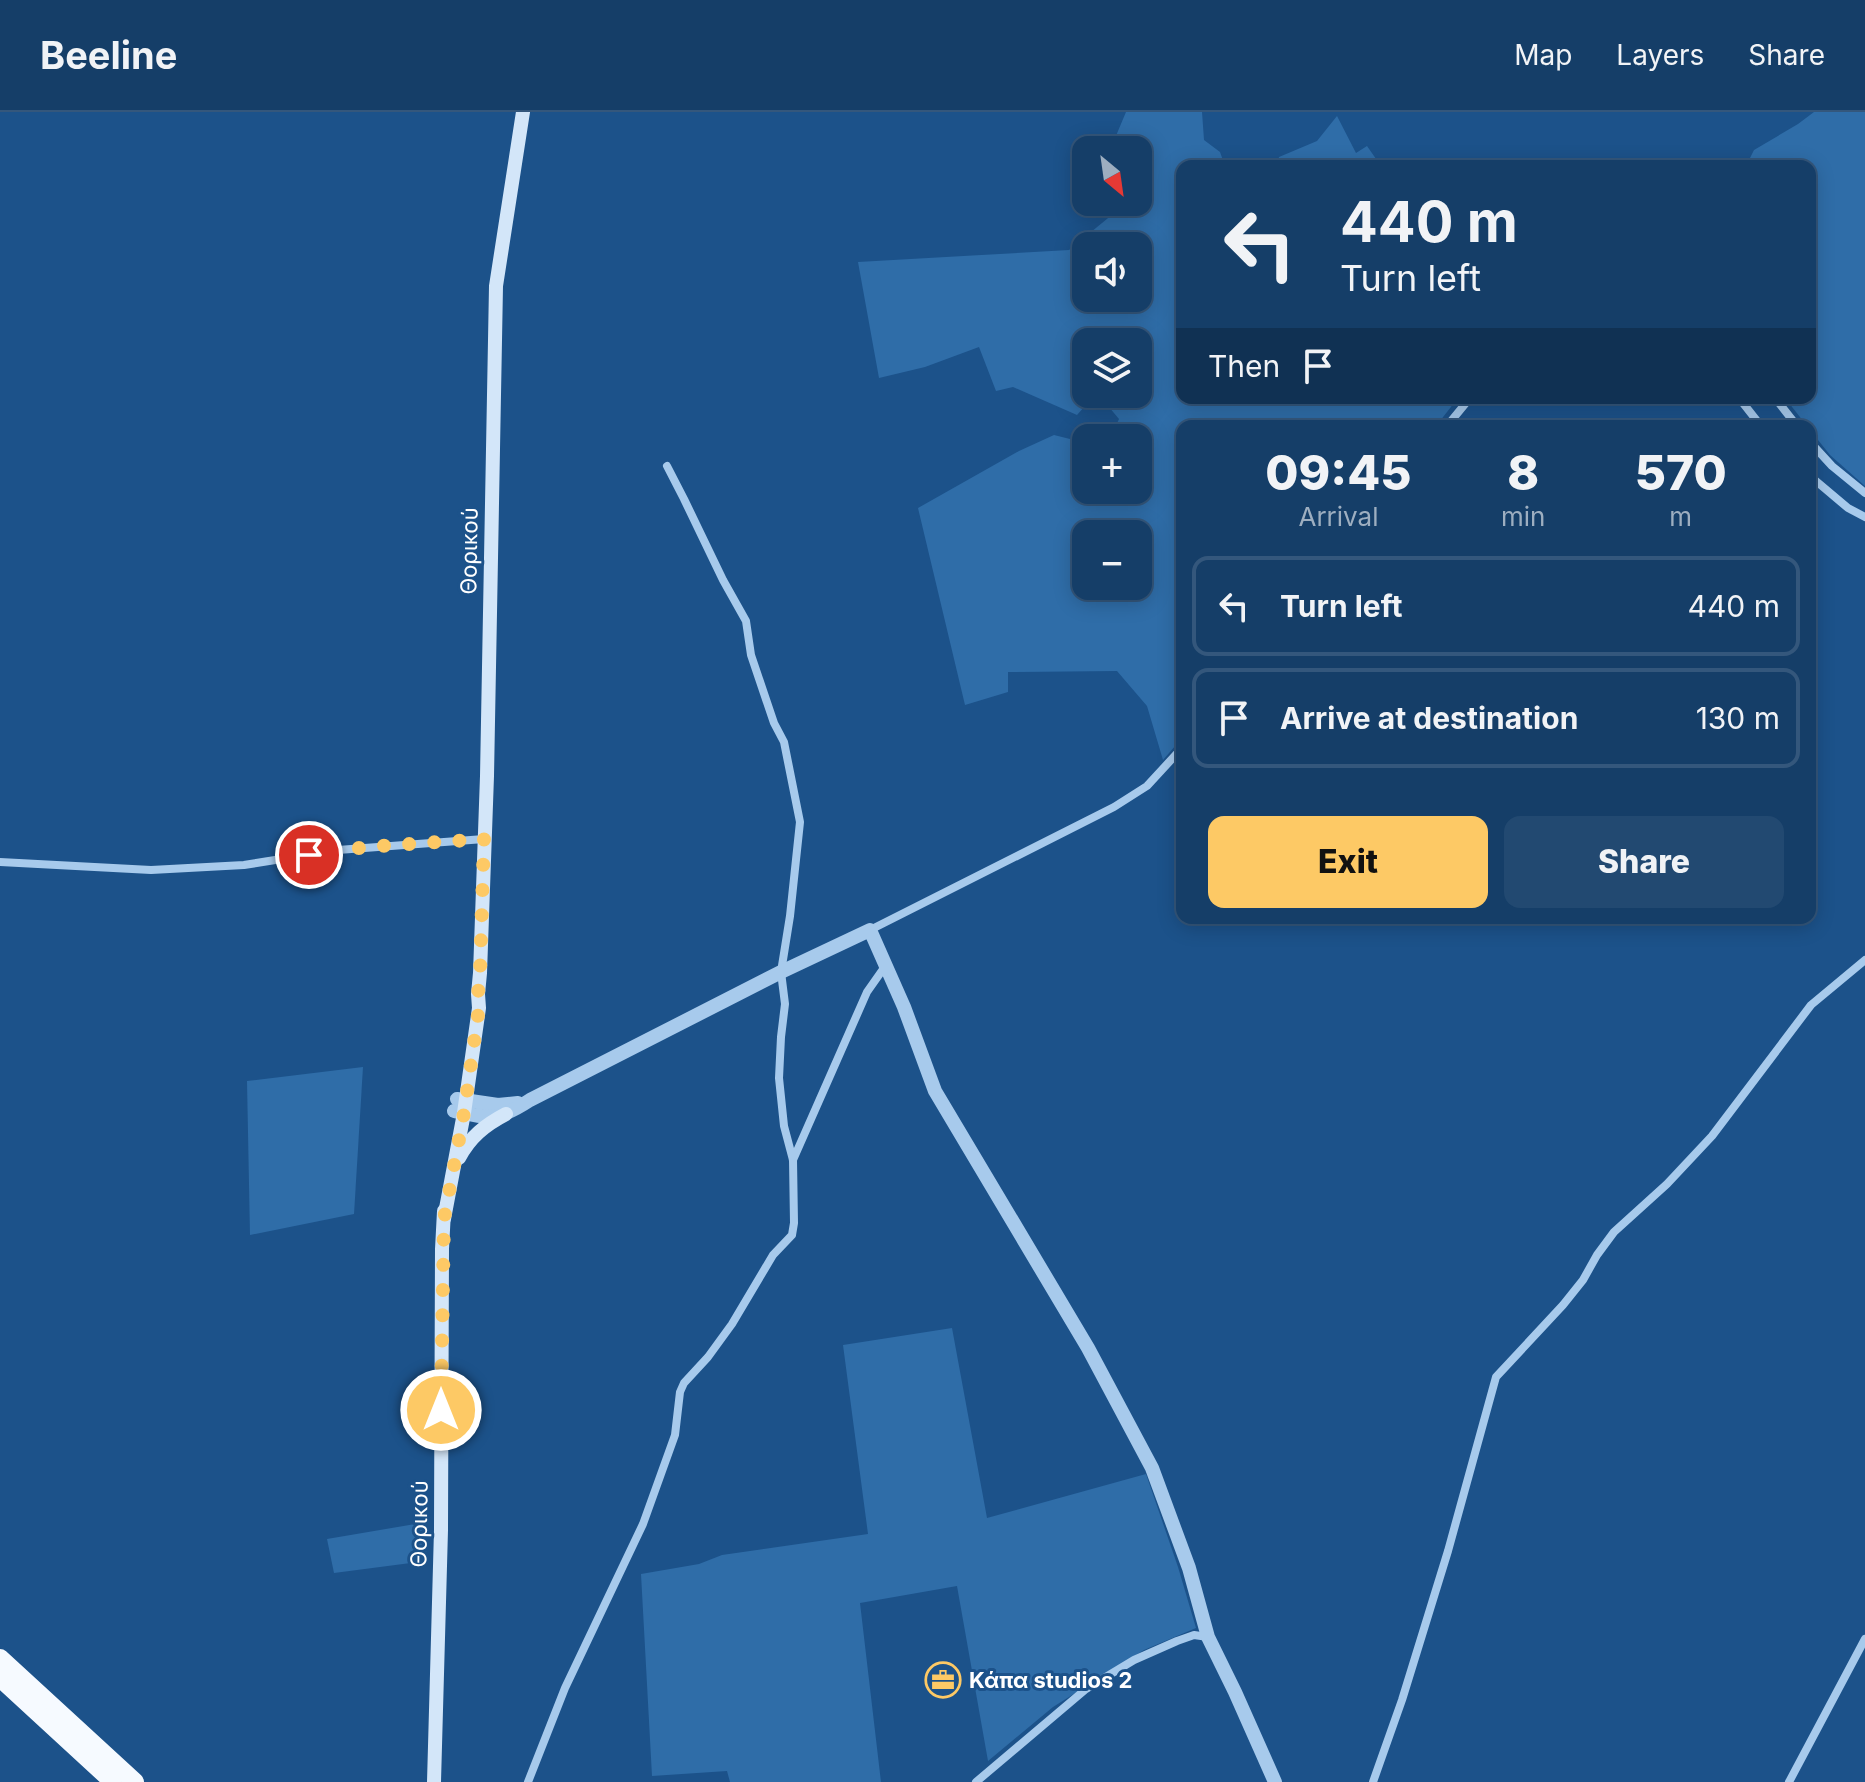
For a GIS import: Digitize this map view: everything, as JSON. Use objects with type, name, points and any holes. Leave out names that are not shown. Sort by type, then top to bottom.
[{"type":"highway","points":[[0,1658],[135,1782]]},
{"type":"highway","points":[[0,1678],[113,1782]]},
{"type":"main road","name":"Θορικού","points":[[434,1782],[441,1530],[444,1219],[447,1163],[479,1008],[496,286],[523,112]]},
{"type":"main road","name":"Θορικού","points":[[444,1219],[460,1106]]},
{"type":"main road","points":[[451,1180],[456,1163],[470,1141],[490,1122],[506,1114]]},
{"type":"street","points":[[1452,420],[1465,404]]},
{"type":"street","points":[[1744,404],[1756,420]]},
{"type":"street","points":[[1780,404],[1792,420]]},
{"type":"street","points":[[1816,449],[1865,493]]},
{"type":"street","points":[[528,1782],[565,1688],[643,1524],[675,1435],[680,1392],[684,1383],[732,1324],[773,1255],[792,1235],[794,1223],[793,1160],[784,1126],[779,1078],[785,1004],[781,972],[800,822],[784,742],[774,723],[751,655],[746,621],[667,466]]},
{"type":"street","points":[[1816,481],[1848,508],[1865,517]]},
{"type":"street","points":[[460,1106],[489,1118],[506,1114],[781,972],[1114,807],[1147,786],[1176,755]]},
{"type":"street","points":[[0,862],[165,869],[244,865],[366,847],[484,839]]},
{"type":"street","points":[[870,930],[935,1091],[1088,1348],[1152,1468],[1189,1568],[1208,1637],[1275,1782]]},
{"type":"street","points":[[1373,1782],[1448,1551],[1496,1377],[1563,1305],[1614,1232],[1667,1184],[1712,1136],[1811,1005],[1865,960]]},
{"type":"street","points":[[793,1160],[867,992],[886,964]]},
{"type":"street","points":[[460,1106],[530,1100]]},
{"type":"street","points":[[976,1782],[1086,1689],[1134,1660],[1177,1641],[1194,1635],[1208,1637]]},
{"type":"street","points":[[1789,1782],[1865,1639]]},
{"type":"shaded area","points":[[1126,112],[1202,112],[1204,140],[1220,152],[1223,160],[1176,160],[1176,404],[1453,404],[1441,420],[1176,420],[1176,745],[1163,760],[1147,706],[1117,671],[1008,672],[1008,692],[965,705],[918,508],[1019,451],[1054,435],[1072,440],[1072,504],[1152,504],[1152,424],[1117,424],[1119,419],[1110,408],[1152,408],[1152,328],[1072,328],[1072,408],[1083,408],[1077,415],[1013,387],[996,391],[979,347],[925,367],[879,378],[858,262],[1072,248],[1072,312],[1152,312],[1152,232],[1091,232],[1111,216],[1152,216],[1152,136],[1116,136]]},
{"type":"shaded area","points":[[1814,112],[1865,112],[1865,486],[1830,455],[1816,438],[1816,420],[1802,420],[1790,404],[1816,404],[1816,160],[1749,160],[1754,150]]},
{"type":"shaded area","points":[[1337,116],[1356,153],[1367,146],[1377,160],[1278,160],[1317,141]]},
{"type":"shaded area","points":[[363,1067],[354,1214],[250,1235],[247,1081]]},
{"type":"shaded area","points":[[952,1328],[987,1518],[1146,1474],[1196,1628],[1144,1650],[1053,1707],[988,1761],[957,1586],[860,1603],[881,1782],[730,1782],[727,1771],[652,1776],[641,1574],[699,1564],[722,1555],[868,1534],[843,1345]]},
{"type":"shaded area","points":[[427,1522],[426,1561],[334,1573],[327,1539]]},
{"type":"place","name":"Κάπα studios 2","points":[[943,1680]]},
{"type":"route","points":[[309,855],[366,847],[484,839],[479,1008],[444,1219],[441,1410]]}]
